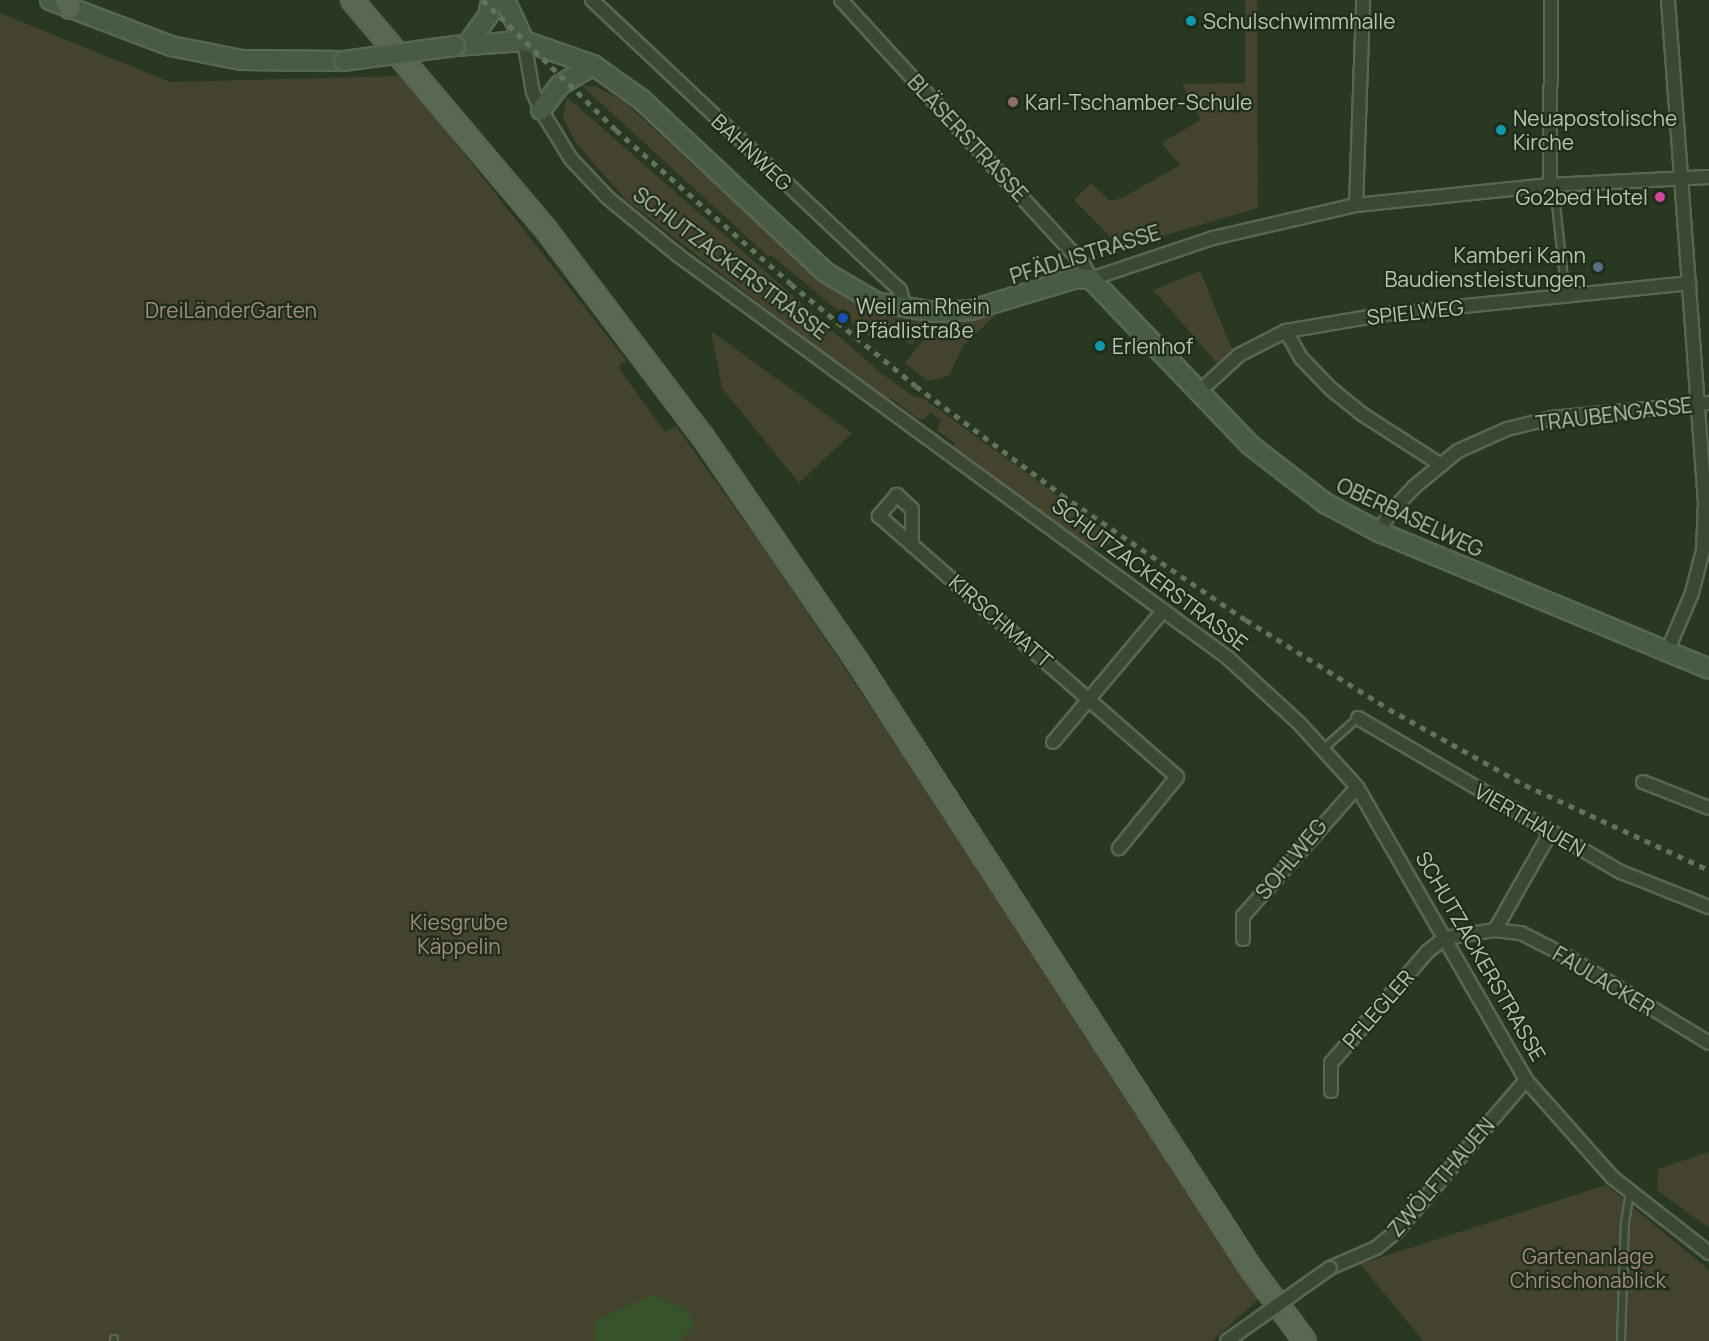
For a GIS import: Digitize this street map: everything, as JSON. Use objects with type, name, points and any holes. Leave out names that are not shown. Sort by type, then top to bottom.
[{"type":"main road","points":[[352,0],[531,210],[709,446],[866,674],[1238,1249],[1305,1341]]},
{"type":"street","points":[[50,0],[68,4],[171,46],[241,60],[344,61],[462,44],[524,41]]},
{"type":"street","points":[[462,44],[488,16],[491,0]]},
{"type":"street","name":"SCHUTZACKERSTRASSE","points":[[505,0],[524,41],[533,92],[541,110],[571,159],[609,199],[679,256],[1228,658],[1323,749],[1357,787],[1526,1080],[1576,1140],[1630,1192],[1709,1253]]},
{"type":"street","name":"BAHNWEG","points":[[592,0],[900,290],[904,308]]},
{"type":"street","name":"BLÄSERSTRASSE","points":[[841,0],[1083,264],[1091,279]]},
{"type":"street","points":[[1356,205],[1363,0]]},
{"type":"street","points":[[1551,0],[1552,185]]},
{"type":"street","points":[[1667,652],[1692,593],[1703,550],[1705,503],[1703,403],[1689,283],[1668,0]]},
{"type":"street","name":"PFÄDLISTRASSE","points":[[524,41],[593,65],[642,100],[825,272],[858,294],[904,308],[971,310],[1076,278],[1091,279],[1213,238],[1356,205],[1552,185],[1709,177]]},
{"type":"street","points":[[541,110],[560,85],[593,65]]},
{"type":"street","name":"OBERBASELWEG","points":[[1091,279],[1284,475],[1325,503],[1379,532],[1709,669]]},
{"type":"street","name":"SPIELWEG","points":[[1200,391],[1239,355],[1286,331],[1386,314],[1566,298],[1689,283]]},
{"type":"street","points":[[1286,331],[1302,358],[1331,389],[1362,414],[1441,465]]},
{"type":"street","name":"TRAUBENGASSE","points":[[1379,532],[1390,513],[1458,451],[1507,429],[1541,421],[1703,403]]},
{"type":"street","name":"KIRSCHMATT","points":[[912,545],[1090,698],[1177,777],[1119,848]]},
{"type":"street","points":[[1053,742],[1163,611]]},
{"type":"street","name":"VIERTHAUEN","points":[[1358,718],[1550,833],[1621,872],[1709,907]]},
{"type":"street","points":[[1643,782],[1709,808]]},
{"type":"street","name":"SOHLWEG","points":[[1243,939],[1243,916],[1357,787]]},
{"type":"street","points":[[1496,930],[1550,833]]},
{"type":"street","name":"FAULACKER","points":[[1445,938],[1496,930],[1521,933],[1568,957],[1709,1043]]},
{"type":"street","name":"PFLEGLER","points":[[1331,1090],[1332,1063],[1427,952],[1445,938]]},
{"type":"street","name":"ZWÖLFTHAUEN","points":[[1227,1341],[1330,1268],[1376,1248],[1397,1231],[1526,1080]]},
{"type":"lane","points":[[1552,185],[1566,298]]},
{"type":"lane","points":[[1323,749],[1358,718]]},
{"type":"lane","points":[[1621,1341],[1625,1223],[1630,1192]]},
{"type":"green space","points":[[1245,0],[1257,0],[1258,208],[1121,248],[1074,200],[1091,183],[1110,201],[1122,198],[1180,165],[1161,143],[1201,120],[1182,84],[1245,83]]},
{"type":"green space","name":"Kiesgrube Käppelin","points":[[0,13],[170,82],[403,76],[626,360],[618,367],[665,432],[676,426],[765,550],[1008,910],[1261,1297],[1212,1341],[0,1341]]},
{"type":"green space","points":[[582,86],[597,87],[622,100],[819,280],[823,276],[885,311],[925,319],[924,331],[911,345],[884,325],[870,337],[771,255],[769,257]]},
{"type":"green space","points":[[567,97],[881,373],[913,396],[923,398],[1117,539],[1100,549],[1087,544],[954,447],[955,443],[936,430],[941,420],[931,413],[923,420],[917,418],[891,398],[887,402],[627,201],[576,143],[563,118]]},
{"type":"green space","points":[[1200,271],[1232,349],[1217,363],[1153,290]]},
{"type":"green space","points":[[996,315],[963,346],[949,376],[927,381],[905,363],[936,324]]},
{"type":"green space","points":[[711,331],[852,433],[799,483],[722,388]]},
{"type":"green space","points":[[1709,1152],[1709,1228],[1657,1190],[1658,1169]]},
{"type":"green space","name":"Gartenanlage Chrischonablick","points":[[1606,1185],[1709,1270],[1709,1341],[1423,1341],[1360,1264]]},
{"type":"shaded area","points":[[652,1295],[684,1308],[694,1320],[693,1329],[679,1341],[595,1341],[596,1320]]},
{"type":"railway","points":[[483,0],[616,130],[791,284],[916,386],[1062,495],[1246,620],[1389,709],[1525,785],[1709,870]]},
{"type":"place","name":"Schulschwimmhalle","points":[[1191,21]]},
{"type":"place","name":"Karl-Tschamber-Schule","points":[[1013,102]]},
{"type":"place","name":"Neuapostolische Kirche","points":[[1501,130]]},
{"type":"place","name":"Go2bed Hotel","points":[[1660,197]]},
{"type":"place","name":"Kamberi Kann Baudienstleistungen","points":[[1598,267]]},
{"type":"place","name":"Weil am Rhein Pfädlistraße","points":[[843,318]]},
{"type":"place","name":"Erlenhof","points":[[1100,346]]},
{"type":"park label","name":"DreiLänderGarten","points":[[231,310]]}]
